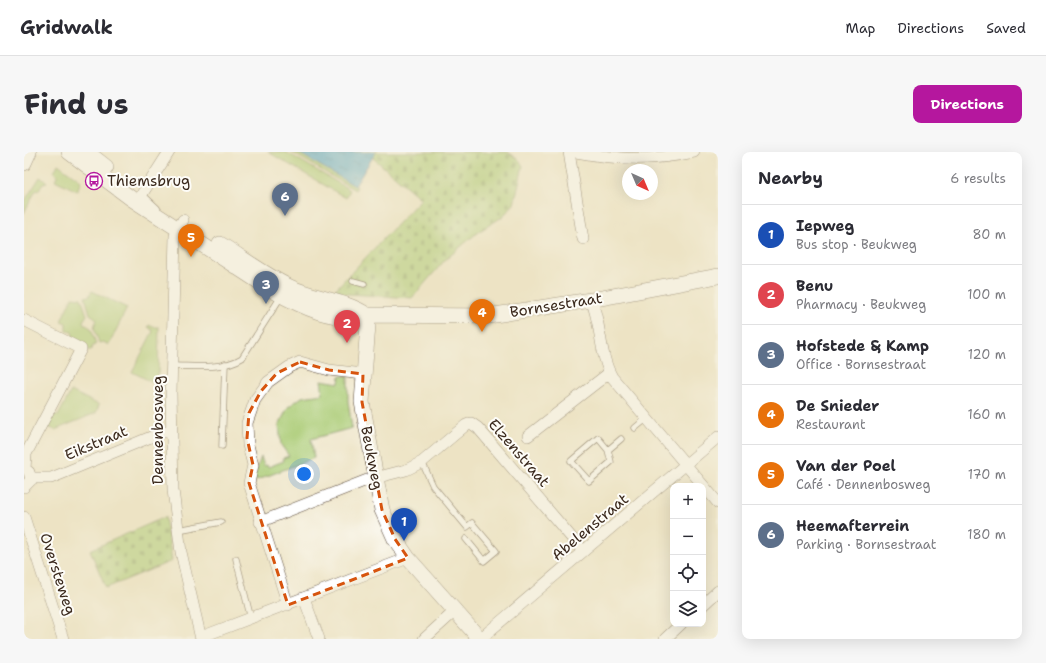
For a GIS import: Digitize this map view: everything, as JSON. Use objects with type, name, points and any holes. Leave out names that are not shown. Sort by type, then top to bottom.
[{"type":"main road","points":[[24,163],[29,152]]},
{"type":"main road","name":"Bornsestraat","points":[[69,152],[181,225],[282,295],[302,306],[324,314],[355,318],[367,315],[488,316],[591,300],[718,276]]},
{"type":"main road","name":"Bornsestraat","points":[[87,152],[121,179],[137,196]]},
{"type":"main road","name":"Bornsestraat","points":[[181,225],[305,294],[349,306],[367,315]]},
{"type":"main road","name":"Beukweg","points":[[367,315],[368,325],[362,402],[382,510],[395,540],[408,558],[480,639]]},
{"type":"street","points":[[137,196],[169,152]]},
{"type":"street","points":[[569,152],[583,239]]},
{"type":"street","points":[[576,152],[609,158],[648,159],[694,152]]},
{"type":"street","name":"Dennenbosweg","points":[[181,225],[175,236],[171,432],[173,490],[178,530],[201,638]]},
{"type":"street","points":[[591,300],[596,311],[609,373],[685,466],[718,503]]},
{"type":"street","points":[[24,320],[81,349],[26,454],[28,485],[24,487]]},
{"type":"street","points":[[288,605],[260,522],[249,483],[253,464],[248,446],[247,423],[255,400],[268,382],[278,373],[300,362],[329,370],[363,374]]},
{"type":"street","points":[[528,436],[609,373]]},
{"type":"street","name":"Elzenstraat","points":[[260,522],[367,480],[376,479],[406,470],[422,462],[466,425],[471,423],[474,424],[583,551]]},
{"type":"street","name":"Eikstraat","points":[[27,472],[51,478],[163,432],[171,432]]},
{"type":"street","name":"Abelenstraat","points":[[480,639],[718,437]]},
{"type":"street","name":"Oversteweg","points":[[24,517],[63,639]]},
{"type":"street","points":[[201,638],[395,565],[408,558]]},
{"type":"street","points":[[706,602],[718,591]]},
{"type":"street","points":[[304,598],[319,639]]},
{"type":"street","points":[[424,639],[455,611]]},
{"type":"street","points":[[665,639],[678,627]]},
{"type":"lane","name":"Bornsestraat","points":[[137,196],[277,286],[305,301],[319,305]]},
{"type":"lane","name":"Bornsestraat","points":[[137,196],[159,210]]},
{"type":"lane","points":[[354,282],[364,284]]},
{"type":"lane","points":[[172,366],[216,366],[242,358],[282,295]]},
{"type":"lane","name":"Bornsestraat","points":[[330,307],[341,309],[349,306]]},
{"type":"lane","points":[[222,446],[225,364]]},
{"type":"lane","points":[[635,428],[646,419]]},
{"type":"lane","points":[[598,438],[608,450],[611,462],[589,481],[572,461],[598,438]]},
{"type":"lane","points":[[608,450],[621,439]]},
{"type":"lane","points":[[422,462],[433,486],[467,527],[472,523],[496,551],[484,561],[466,539]]},
{"type":"lane","points":[[178,530],[221,522]]},
{"type":"lane","points":[[236,559],[251,618]]},
{"type":"highlighted area","points":[[300,362],[329,370],[363,374],[362,402],[382,510],[395,539],[408,558],[288,605],[249,483],[253,465],[247,438],[249,413],[261,391],[277,373]]},
{"type":"green space","points":[[268,152],[286,152],[350,190],[346,198]]},
{"type":"green space","points":[[291,152],[297,152],[357,187],[355,190]]},
{"type":"green space","points":[[376,152],[508,152],[519,160],[523,166],[514,204],[502,217],[478,232],[445,260],[412,298],[332,293],[421,199],[372,157]]},
{"type":"green space","points":[[58,164],[81,181],[77,191],[55,180],[57,176],[54,172]]},
{"type":"green space","points":[[40,177],[47,182],[42,185],[38,191],[36,190],[24,213],[24,202]]},
{"type":"green space","points":[[92,291],[127,308],[109,345],[103,342],[99,343],[94,327],[97,319],[90,314],[85,297],[89,296]]},
{"type":"green space","points":[[72,297],[81,298],[87,315],[83,321],[84,324],[91,328],[96,344],[90,351],[84,348],[86,344],[72,337],[73,333],[66,330],[66,323],[61,321]]},
{"type":"green space","points":[[149,325],[159,327],[158,385],[132,372],[153,331],[148,327]]},
{"type":"green space","points":[[340,376],[348,376],[348,401],[352,428],[311,439],[314,458],[252,482],[261,457],[264,466],[267,465],[268,467],[284,461],[283,458],[289,456],[281,445],[279,425],[288,407],[302,397],[323,394],[321,380],[339,383]]},
{"type":"green space","points":[[71,391],[99,405],[96,413],[55,430],[46,426],[52,413],[58,416]]},
{"type":"green space","points":[[165,517],[172,561],[106,588],[90,550]]},
{"type":"water","points":[[297,152],[376,152],[355,186]]},
{"type":"place","name":"Thiemsbrug","points":[[94,181]]},
{"type":"place","name":"Heemafterrein","points":[[285,216]]},
{"type":"place","name":"Van der Poel","points":[[191,257]]},
{"type":"place","name":"Hofstede & Kamp","points":[[266,304]]},
{"type":"place","name":"De Snieder","points":[[482,332]]},
{"type":"place","name":"Benu","points":[[347,343]]},
{"type":"place","name":"Iepweg","points":[[404,541]]}]
